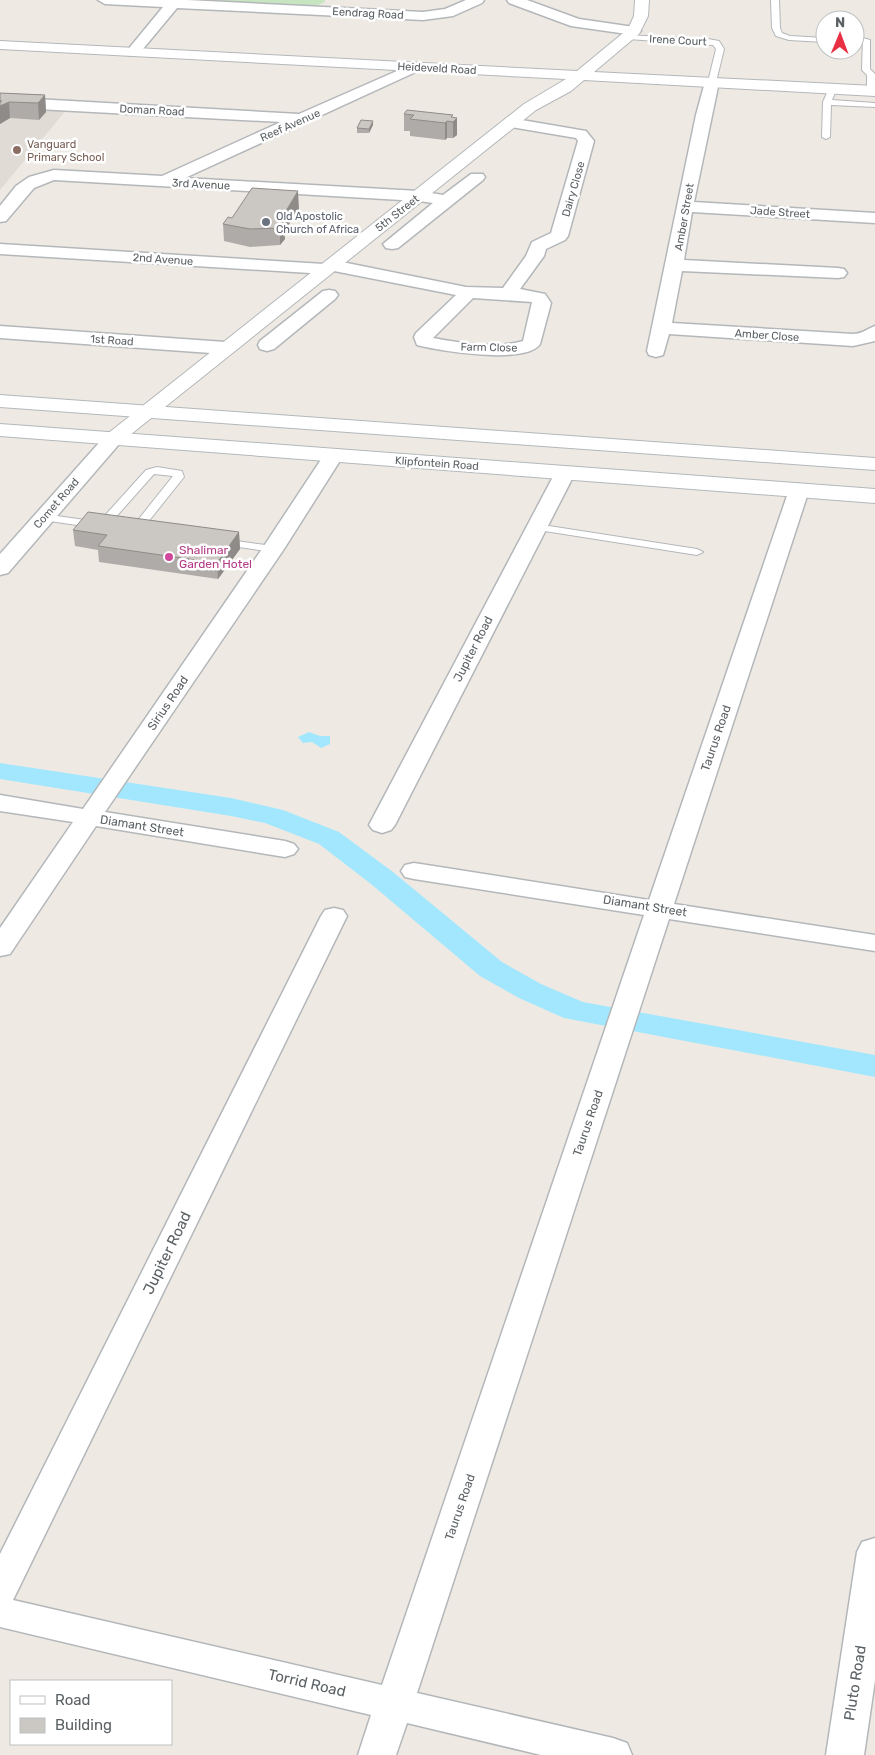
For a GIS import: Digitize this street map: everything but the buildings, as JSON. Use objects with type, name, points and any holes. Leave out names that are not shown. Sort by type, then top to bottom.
[{"type":"street","name":"Eendrag Road","points":[[105,0],[174,4],[330,6],[430,16],[448,13],[478,0]]},
{"type":"street","points":[[514,0],[576,23],[631,34],[641,16],[642,0]]},
{"type":"street","points":[[133,52],[174,4]]},
{"type":"street","name":"5th Street","points":[[113,439],[530,107],[565,88],[631,34]]},
{"type":"street","name":"Heideveld Road","points":[[0,45],[712,82],[830,95],[873,87]]},
{"type":"street","name":"Reef Avenue","points":[[164,182],[415,67]]},
{"type":"street","name":"Amber Street","points":[[656,351],[676,264],[712,82]]},
{"type":"street","name":"Doman Road","points":[[0,102],[303,119]]},
{"type":"street","name":"Dairy Close","points":[[508,294],[535,256],[538,246],[559,236],[586,141],[581,134],[510,123]]},
{"type":"street","name":"3rd Avenue","points":[[0,217],[28,183],[42,177],[67,175],[418,196],[447,200]]},
{"type":"street","points":[[392,244],[477,177]]},
{"type":"street","name":"Jade Street","points":[[686,207],[875,218]]},
{"type":"street","name":"2nd Avenue","points":[[0,248],[329,267]]},
{"type":"street","points":[[676,264],[838,274]]},
{"type":"street","name":"Farm Close","points":[[329,267],[466,292],[530,295],[539,298],[542,303],[531,344],[522,348],[509,349],[438,345],[424,341],[423,337],[465,297],[466,292]]},
{"type":"street","points":[[267,345],[329,296]]},
{"type":"street","points":[[274,309],[304,316]]},
{"type":"street","name":"Amber Close","points":[[662,328],[839,340],[853,340],[874,334]]},
{"type":"street","name":"1st Road","points":[[0,332],[225,348]]},
{"type":"street","points":[[0,401],[875,464]]},
{"type":"street","name":"Klipfontein Road","points":[[0,430],[875,496]]},
{"type":"street","name":"Comet Road","points":[[0,568],[43,516],[113,439]]},
{"type":"street","name":"Sirius Road","points":[[0,948],[273,549],[333,456]]},
{"type":"street","name":"Jupiter Road","points":[[382,825],[564,473]]},
{"type":"street","name":"Taurus Road","points":[[377,1755],[799,490]]},
{"type":"street","name":"Diamant Street","points":[[0,803],[94,809],[285,849]]},
{"type":"street","name":"Diamant Street","points":[[414,872],[875,942]]},
{"type":"street","name":"Jupiter Road","points":[[0,1590],[334,916]]},
{"type":"street","name":"Pluto Road","points":[[844,1755],[875,1552]]},
{"type":"street","name":"Torrid Road","points":[[0,1612],[614,1755]]},
{"type":"lane","points":[[775,0],[776,28],[779,34],[789,38],[815,39]]},
{"type":"lane","name":"Irene Court","points":[[631,34],[716,43],[720,48],[712,82]]},
{"type":"lane","points":[[873,87],[866,70],[866,40],[875,39]]},
{"type":"lane","points":[[826,137],[830,95]]},
{"type":"lane","points":[[43,516],[102,526],[132,530],[179,477],[178,473],[157,470],[150,472],[102,526]]},
{"type":"lane","points":[[536,527],[697,552]]},
{"type":"lane","points":[[215,541],[273,549]]},
{"type":"shaded area","name":"Vanguard Primary School","points":[[0,106],[67,109],[0,190]]},
{"type":"green space","points":[[149,0],[325,0],[325,2],[314,7]]},
{"type":"water","points":[[309,732],[320,736],[330,736],[330,744],[321,748],[312,742],[303,743],[298,737]]},
{"type":"waterway","points":[[0,771],[231,807],[273,816],[329,838],[382,878],[491,969],[530,991],[575,1011],[875,1066]]},
{"type":"place","name":"Vanguard Primary School","points":[[17,150]]},
{"type":"place","name":"Old Apostolic Church of Africa","points":[[266,222]]},
{"type":"place","name":"Shalimar Garden Hotel","points":[[169,557]]}]
